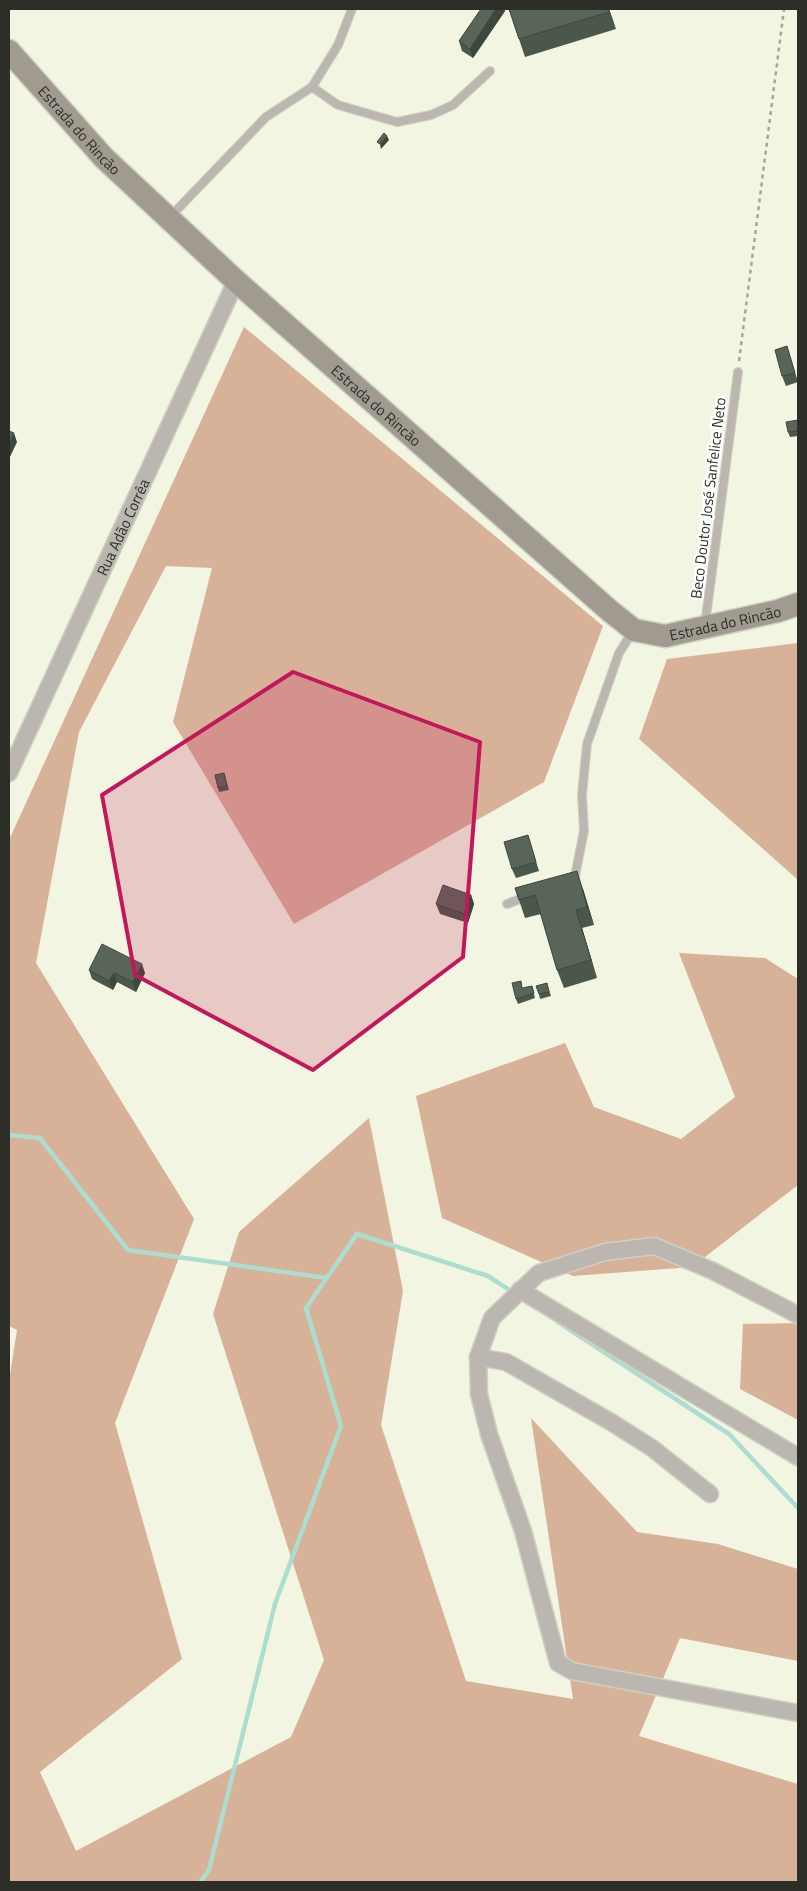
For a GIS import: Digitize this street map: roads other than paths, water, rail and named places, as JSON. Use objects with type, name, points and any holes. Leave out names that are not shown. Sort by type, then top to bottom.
[{"type":"street","name":"Estrada do Rincão","points":[[9,51],[104,158],[236,281],[610,611],[634,630],[665,636],[778,611],[798,604]]},
{"type":"street","name":"Rua Adão Corrêa","points":[[9,773],[236,281]]},
{"type":"street","points":[[798,1315],[713,1271],[654,1246],[605,1252],[538,1273],[492,1318],[478,1357],[479,1394],[488,1434],[523,1531],[558,1663],[572,1671],[798,1713]]},
{"type":"street","points":[[520,1290],[798,1456]]},
{"type":"street","points":[[478,1357],[506,1362],[611,1422],[652,1448],[710,1494]]},
{"type":"lane","points":[[170,218],[266,117],[312,87],[338,45],[352,9]]},
{"type":"lane","points":[[312,87],[338,105],[397,122],[431,115],[453,104],[490,71]]},
{"type":"lane","name":"Beco Doutor José Sanfelice Neto","points":[[705,628],[738,372]]},
{"type":"lane","points":[[559,884],[575,876],[584,831],[582,795],[587,744],[619,653],[634,630]]},
{"type":"lane","points":[[507,904],[534,894]]},
{"type":"waterway","points":[[9,1135],[40,1138],[128,1250],[327,1278]]},
{"type":"waterway","points":[[200,1882],[209,1870],[275,1604],[341,1426],[306,1308],[357,1234],[488,1276],[514,1293]]},
{"type":"waterway","points":[[558,1322],[729,1434],[798,1508]]}]
